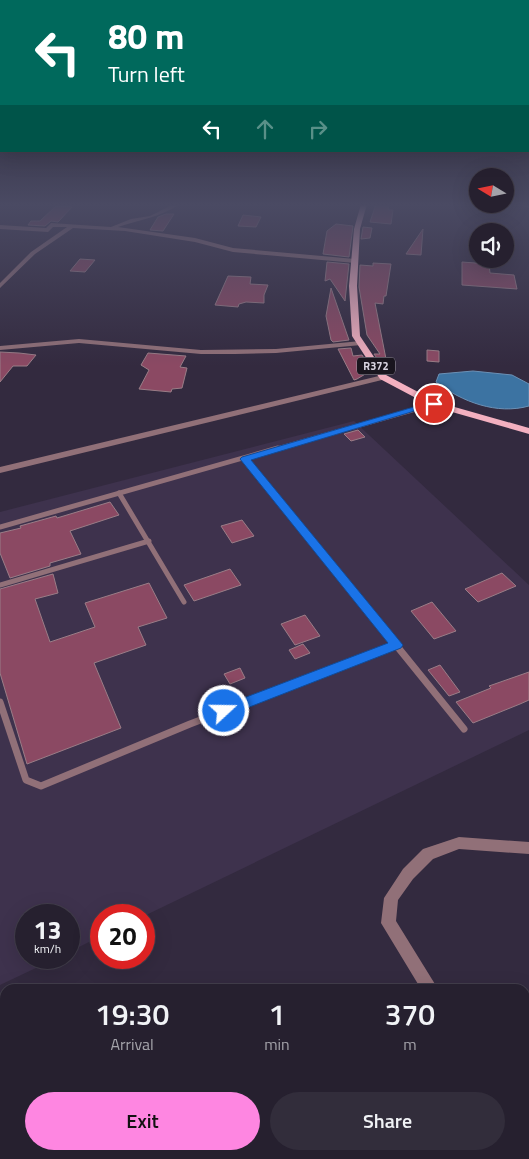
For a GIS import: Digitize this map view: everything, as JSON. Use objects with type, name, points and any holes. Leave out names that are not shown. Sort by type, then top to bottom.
[{"type":"main road","name":"R372","points":[[355,261],[353,286],[356,336],[383,376],[434,404],[529,431]]},
{"type":"street","points":[[0,286],[28,258]]},
{"type":"street","points":[[323,258],[355,261]]},
{"type":"street","points":[[0,348],[78,341],[183,351],[235,352],[276,351],[361,343]]},
{"type":"street","points":[[0,470],[383,376]]},
{"type":"street","points":[[427,984],[388,923],[391,898],[408,874],[428,854],[458,844],[529,848]]},
{"type":"lane","points":[[0,527],[434,404]]},
{"type":"lane","points":[[245,459],[464,729]]},
{"type":"lane","points":[[119,493],[184,602]]},
{"type":"lane","points":[[0,585],[149,541]]},
{"type":"lane","points":[[0,702],[26,780],[41,786],[190,724],[396,645]]},
{"type":"shaded area","points":[[354,421],[529,585],[529,730],[155,911],[155,904],[90,904],[90,942],[80,946],[80,904],[15,904],[15,969],[34,969],[0,984],[0,512]]},
{"type":"water","points":[[473,371],[512,375],[529,384],[529,406],[505,409],[480,405],[468,401],[436,382],[439,374]]},
{"type":"building","points":[[80,259],[95,260],[85,272],[70,271]]},
{"type":"building","points":[[327,262],[349,264],[345,301],[330,279],[325,281]]},
{"type":"building","points":[[462,262],[469,263],[469,268],[489,268],[490,273],[514,275],[517,289],[462,285]]},
{"type":"building","points":[[373,263],[391,264],[383,304],[375,303],[386,359],[395,366],[384,368],[374,354],[380,354],[367,335],[359,287],[360,265],[373,266]]},
{"type":"building","points":[[228,276],[251,277],[250,284],[268,285],[264,295],[264,303],[246,302],[239,304],[238,307],[215,305]]},
{"type":"building","points":[[331,288],[349,340],[333,342],[331,340],[326,316]]},
{"type":"building","points":[[351,348],[353,356],[362,355],[372,370],[354,380],[338,349]]},
{"type":"building","points":[[427,350],[439,351],[439,362],[427,361]]},
{"type":"building","points":[[0,352],[36,355],[27,366],[13,366],[0,382]]},
{"type":"building","points":[[148,353],[186,356],[180,367],[187,368],[182,388],[172,389],[171,392],[139,389],[149,370],[141,365]]},
{"type":"building","points":[[358,430],[365,437],[351,441],[344,434]]},
{"type":"building","points":[[110,502],[119,515],[70,531],[81,554],[10,578],[0,553],[0,533]]},
{"type":"building","points":[[242,520],[254,536],[232,543],[221,526]]},
{"type":"building","points":[[230,569],[241,585],[194,601],[184,585]]},
{"type":"building","points":[[502,573],[516,586],[478,602],[465,589]]},
{"type":"building","points":[[53,574],[58,593],[35,599],[50,642],[95,627],[85,603],[149,583],[167,618],[138,627],[146,645],[94,663],[121,728],[27,764],[0,673],[0,589]]},
{"type":"building","points":[[432,602],[456,631],[434,639],[411,611]]},
{"type":"building","points":[[305,615],[320,636],[295,645],[281,624]]},
{"type":"building","points":[[303,644],[310,653],[295,659],[289,650]]},
{"type":"building","points":[[440,665],[460,692],[449,696],[428,670]]},
{"type":"building","points":[[240,668],[245,678],[230,684],[224,674]]},
{"type":"building","points":[[529,672],[529,700],[520,704],[473,723],[456,702],[491,688],[489,686]]},
{"type":"route","points":[[224,711],[396,645],[245,459],[434,404]]}]
